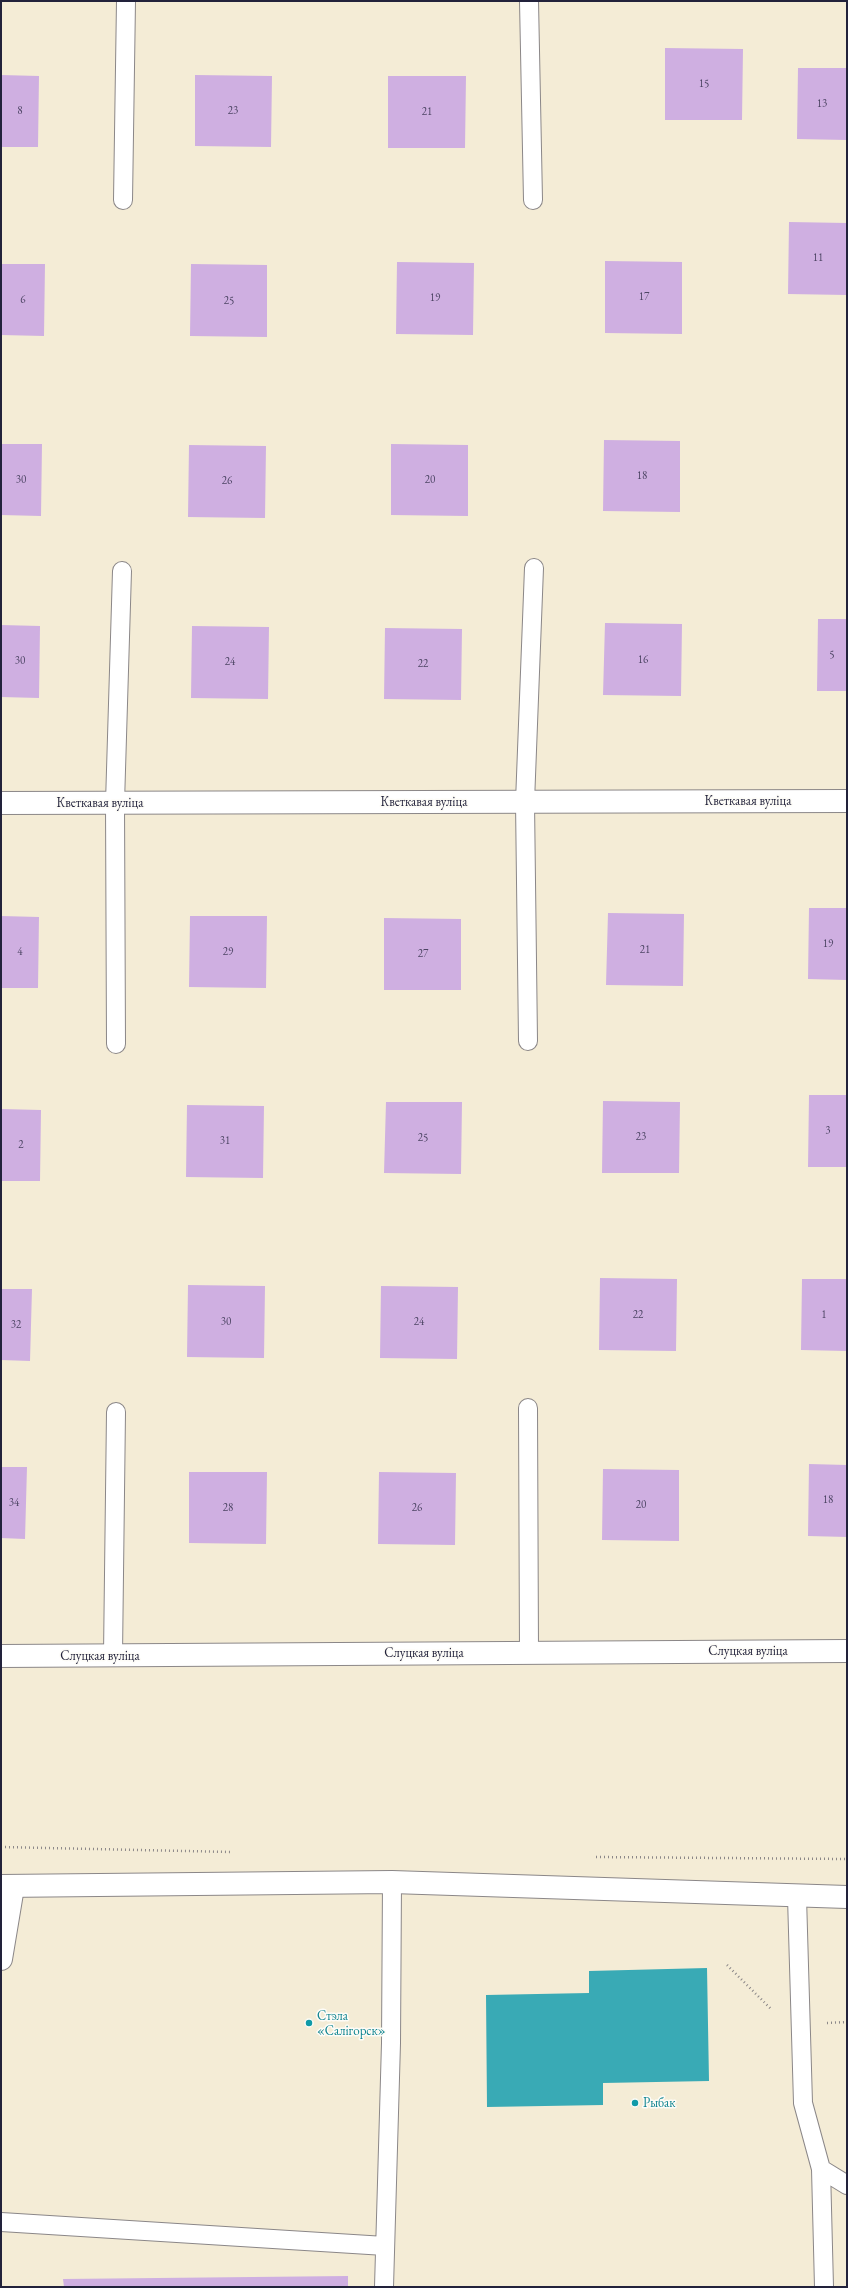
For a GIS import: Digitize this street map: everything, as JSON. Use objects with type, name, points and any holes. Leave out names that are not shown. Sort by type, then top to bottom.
[{"type":"street","name":"Кветкавая вуліца","points":[[1,802],[115,803],[847,800]]},
{"type":"street","name":"Слуцкая вуліца","points":[[1,1656],[847,1651]]},
{"type":"street","points":[[1,1959],[7,1886],[392,1882],[797,1897],[847,1897]]},
{"type":"lane","points":[[124,200],[126,1]]},
{"type":"lane","points":[[530,1],[533,200]]},
{"type":"lane","points":[[528,1041],[525,802],[534,568]]},
{"type":"lane","points":[[116,1044],[115,803],[122,570]]},
{"type":"lane","points":[[528,1408],[529,1652]]},
{"type":"lane","points":[[113,1656],[116,1412]]},
{"type":"lane","points":[[384,2287],[391,2043],[392,1882]]},
{"type":"lane","points":[[797,1897],[803,2102],[821,2169],[824,2287]]},
{"type":"lane","points":[[821,2169],[847,2185]]},
{"type":"lane","points":[[1,2222],[385,2246]]},
{"type":"water","points":[[707,1968],[709,2081],[603,2083],[603,2105],[487,2107],[486,1995],[589,1993],[589,1971]]},
{"type":"building","points":[[665,48],[743,49],[742,120],[665,120]]},
{"type":"building","points":[[798,68],[847,68],[847,140],[797,139]]},
{"type":"building","points":[[1,75],[39,76],[38,147],[1,147]]},
{"type":"building","points":[[195,75],[272,76],[271,147],[195,146]]},
{"type":"building","points":[[388,76],[466,76],[465,148],[388,148]]},
{"type":"building","points":[[789,222],[847,223],[847,295],[788,294]]},
{"type":"building","points":[[605,261],[682,262],[682,334],[605,333]]},
{"type":"building","points":[[397,262],[474,263],[473,335],[396,334]]},
{"type":"building","points":[[1,264],[45,264],[44,336],[1,335]]},
{"type":"building","points":[[191,264],[267,265],[267,337],[190,336]]},
{"type":"building","points":[[604,440],[680,441],[680,512],[603,511]]},
{"type":"building","points":[[1,444],[42,444],[41,516],[1,515]]},
{"type":"building","points":[[391,444],[468,445],[468,516],[391,515]]},
{"type":"building","points":[[189,445],[266,446],[265,518],[188,517]]},
{"type":"building","points":[[818,619],[847,619],[847,691],[817,691]]},
{"type":"building","points":[[605,623],[682,624],[681,696],[603,695]]},
{"type":"building","points":[[1,625],[40,626],[39,698],[1,697]]},
{"type":"building","points":[[192,626],[269,627],[268,699],[191,698]]},
{"type":"building","points":[[385,628],[462,629],[461,700],[384,699]]},
{"type":"building","points":[[809,908],[847,908],[847,980],[808,979]]},
{"type":"building","points":[[608,913],[684,914],[683,986],[606,985]]},
{"type":"building","points":[[1,916],[39,917],[38,988],[1,988]]},
{"type":"building","points":[[190,916],[267,916],[266,988],[189,987]]},
{"type":"building","points":[[384,918],[461,919],[461,990],[384,990]]},
{"type":"building","points":[[809,1095],[847,1095],[847,1167],[808,1167]]},
{"type":"building","points":[[603,1101],[680,1102],[679,1173],[602,1173]]},
{"type":"building","points":[[386,1102],[462,1102],[461,1174],[384,1173]]},
{"type":"building","points":[[187,1105],[264,1106],[263,1178],[186,1177]]},
{"type":"building","points":[[1,1109],[41,1110],[40,1181],[1,1181]]},
{"type":"building","points":[[600,1278],[677,1279],[676,1351],[599,1350]]},
{"type":"building","points":[[802,1279],[847,1279],[847,1351],[801,1350]]},
{"type":"building","points":[[188,1285],[265,1286],[264,1358],[187,1357]]},
{"type":"building","points":[[381,1286],[458,1287],[457,1359],[380,1358]]},
{"type":"building","points":[[1,1289],[32,1289],[30,1361],[1,1360]]},
{"type":"building","points":[[809,1464],[847,1465],[847,1537],[808,1536]]},
{"type":"building","points":[[1,1467],[27,1467],[25,1539],[1,1538]]},
{"type":"building","points":[[603,1469],[679,1470],[679,1541],[602,1540]]},
{"type":"building","points":[[189,1472],[267,1472],[266,1544],[189,1543]]},
{"type":"building","points":[[379,1472],[456,1473],[455,1545],[378,1544]]},
{"type":"building","points":[[348,2276],[348,2287],[64,2287],[63,2279]]},
{"type":"place","name":"Стэла «Салігорск»","points":[[309,2023]]},
{"type":"place","name":"Рыбак","points":[[635,2103]]}]
